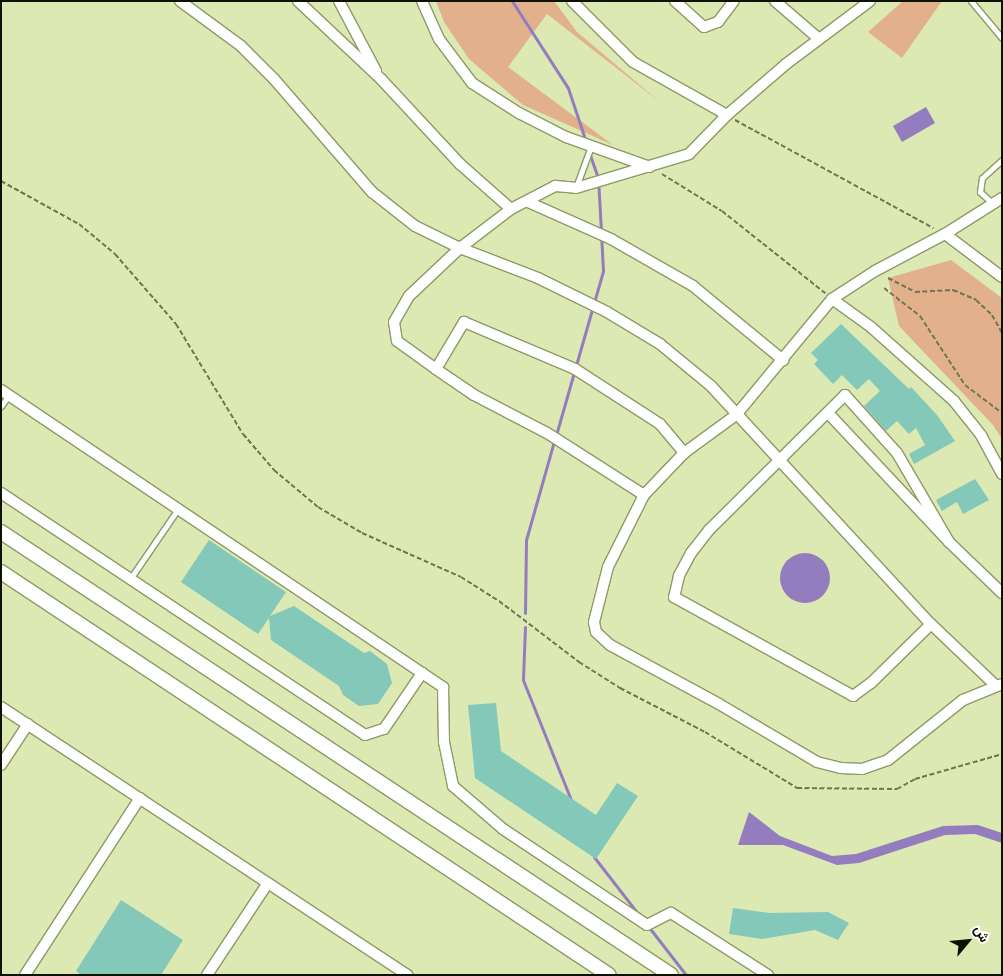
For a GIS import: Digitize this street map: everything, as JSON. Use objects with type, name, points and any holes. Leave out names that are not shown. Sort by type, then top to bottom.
[{"type":"main road","points":[[1,532],[671,975]]},
{"type":"main road","points":[[1,572],[609,975]]},
{"type":"street","points":[[180,1],[241,46],[372,192],[415,226],[460,248],[538,278],[607,312],[660,344],[711,386],[736,414],[780,462],[931,624],[998,685],[963,700],[888,760],[862,769],[841,768],[817,762],[719,704],[610,645],[596,632],[596,610],[608,568],[644,495],[684,452],[736,414],[832,299],[875,270],[945,234],[997,200]]},
{"type":"street","points":[[298,1],[381,79],[460,164],[511,209]]},
{"type":"street","points":[[339,1],[381,79]]},
{"type":"street","points":[[422,1],[439,39],[472,83],[519,113],[566,137],[651,167]]},
{"type":"street","points":[[572,1],[633,62],[727,115]]},
{"type":"street","points":[[675,1],[704,27],[718,22],[734,1]]},
{"type":"street","points":[[775,1],[818,38]]},
{"type":"street","points":[[644,495],[547,433],[474,395],[436,369],[397,341],[394,322],[409,296],[460,248],[511,209],[528,202],[556,186],[576,188],[689,154],[727,115],[818,38],[846,22],[870,1]]},
{"type":"street","points":[[528,202],[611,239],[693,286],[783,360]]},
{"type":"street","points":[[945,234],[1002,277]]},
{"type":"street","points":[[832,299],[871,327],[954,401],[981,435],[1002,474]]},
{"type":"street","points":[[436,369],[464,322],[575,369],[660,424],[684,452]]},
{"type":"street","points":[[5,393],[443,687],[444,742],[454,786],[504,829],[647,925],[671,914],[768,975]]},
{"type":"street","points":[[931,624],[871,683],[853,696],[674,597],[679,576],[691,553],[708,530],[829,414],[845,395],[897,453],[949,542]]},
{"type":"street","points":[[829,414],[949,542],[1002,593]]},
{"type":"street","points":[[1,493],[365,736],[384,729],[422,673]]},
{"type":"street","points":[[2,709],[28,724],[408,975]]},
{"type":"street","points":[[1,765],[28,724]]},
{"type":"street","points":[[25,975],[140,798]]},
{"type":"street","points":[[207,975],[268,883]]},
{"type":"lane","points":[[971,1],[1002,38]]},
{"type":"lane","points":[[576,188],[591,146]]},
{"type":"lane","points":[[997,200],[980,192],[982,178],[1002,160]]},
{"type":"lane","points":[[1,406],[5,393]]},
{"type":"lane","points":[[130,579],[178,509]]},
{"type":"path","points":[[727,115],[945,234]]},
{"type":"path","points":[[651,167],[722,211],[832,299]]},
{"type":"path","points":[[1,181],[79,224],[115,254],[176,324],[244,434],[274,470],[311,500],[362,533],[461,577],[499,601],[579,662],[620,688],[705,732],[797,788],[897,789],[916,779],[1002,754]]},
{"type":"path","points":[[888,278],[915,292],[953,290],[976,300],[992,316],[1002,333]]},
{"type":"path","points":[[884,288],[920,316],[965,385],[1002,413]]},
{"type":"shaded area","points":[[436,1],[554,1],[577,32],[660,102],[547,14],[508,67],[613,145],[523,105],[469,59],[444,22]]},
{"type":"shaded area","points":[[903,1],[942,1],[902,58],[868,32]]},
{"type":"shaded area","points":[[926,107],[935,123],[902,142],[893,126]]},
{"type":"shaded area","points":[[951,260],[1002,298],[1002,439],[993,425],[899,326],[888,278]]},
{"type":"shaded area","points":[[800,553],[810,553],[823,560],[830,573],[830,583],[823,596],[810,603],[800,603],[791,599],[784,592],[780,583],[780,573],[784,564],[791,557]]},
{"type":"shaded area","points":[[749,812],[780,836],[832,856],[856,854],[943,826],[978,825],[1002,833],[1002,843],[975,834],[945,835],[859,863],[837,865],[783,845],[738,845]]},
{"type":"building","points":[[841,324],[909,389],[911,387],[937,415],[955,441],[914,464],[909,454],[925,445],[916,428],[909,434],[897,421],[886,431],[864,406],[880,391],[869,379],[857,390],[842,375],[833,384],[814,364],[818,360],[811,353]]},
{"type":"building","points":[[975,479],[989,500],[963,514],[957,502],[942,511],[936,500]]},
{"type":"building","points":[[209,540],[286,592],[270,616],[294,606],[364,653],[370,651],[387,664],[392,683],[378,704],[359,706],[343,695],[339,686],[271,640],[269,618],[258,634],[181,582]]},
{"type":"building","points":[[496,703],[501,751],[596,815],[617,783],[638,796],[596,859],[475,778],[468,705]]},
{"type":"building","points":[[121,900],[183,940],[161,975],[81,975],[76,971]]},
{"type":"building","points":[[733,908],[770,913],[828,912],[849,923],[838,940],[815,930],[762,939],[729,934]]},
{"type":"waterway","points":[[512,1],[568,88],[586,142]]},
{"type":"waterway","points":[[589,152],[598,178],[601,232]]},
{"type":"waterway","points":[[556,435],[603,271],[601,238]]},
{"type":"waterway","points":[[525,613],[526,540],[554,441]]},
{"type":"waterway","points":[[525,627],[523,680],[571,800]]},
{"type":"waterway","points":[[594,857],[639,915]]},
{"type":"waterway","points":[[648,926],[686,975]]}]
